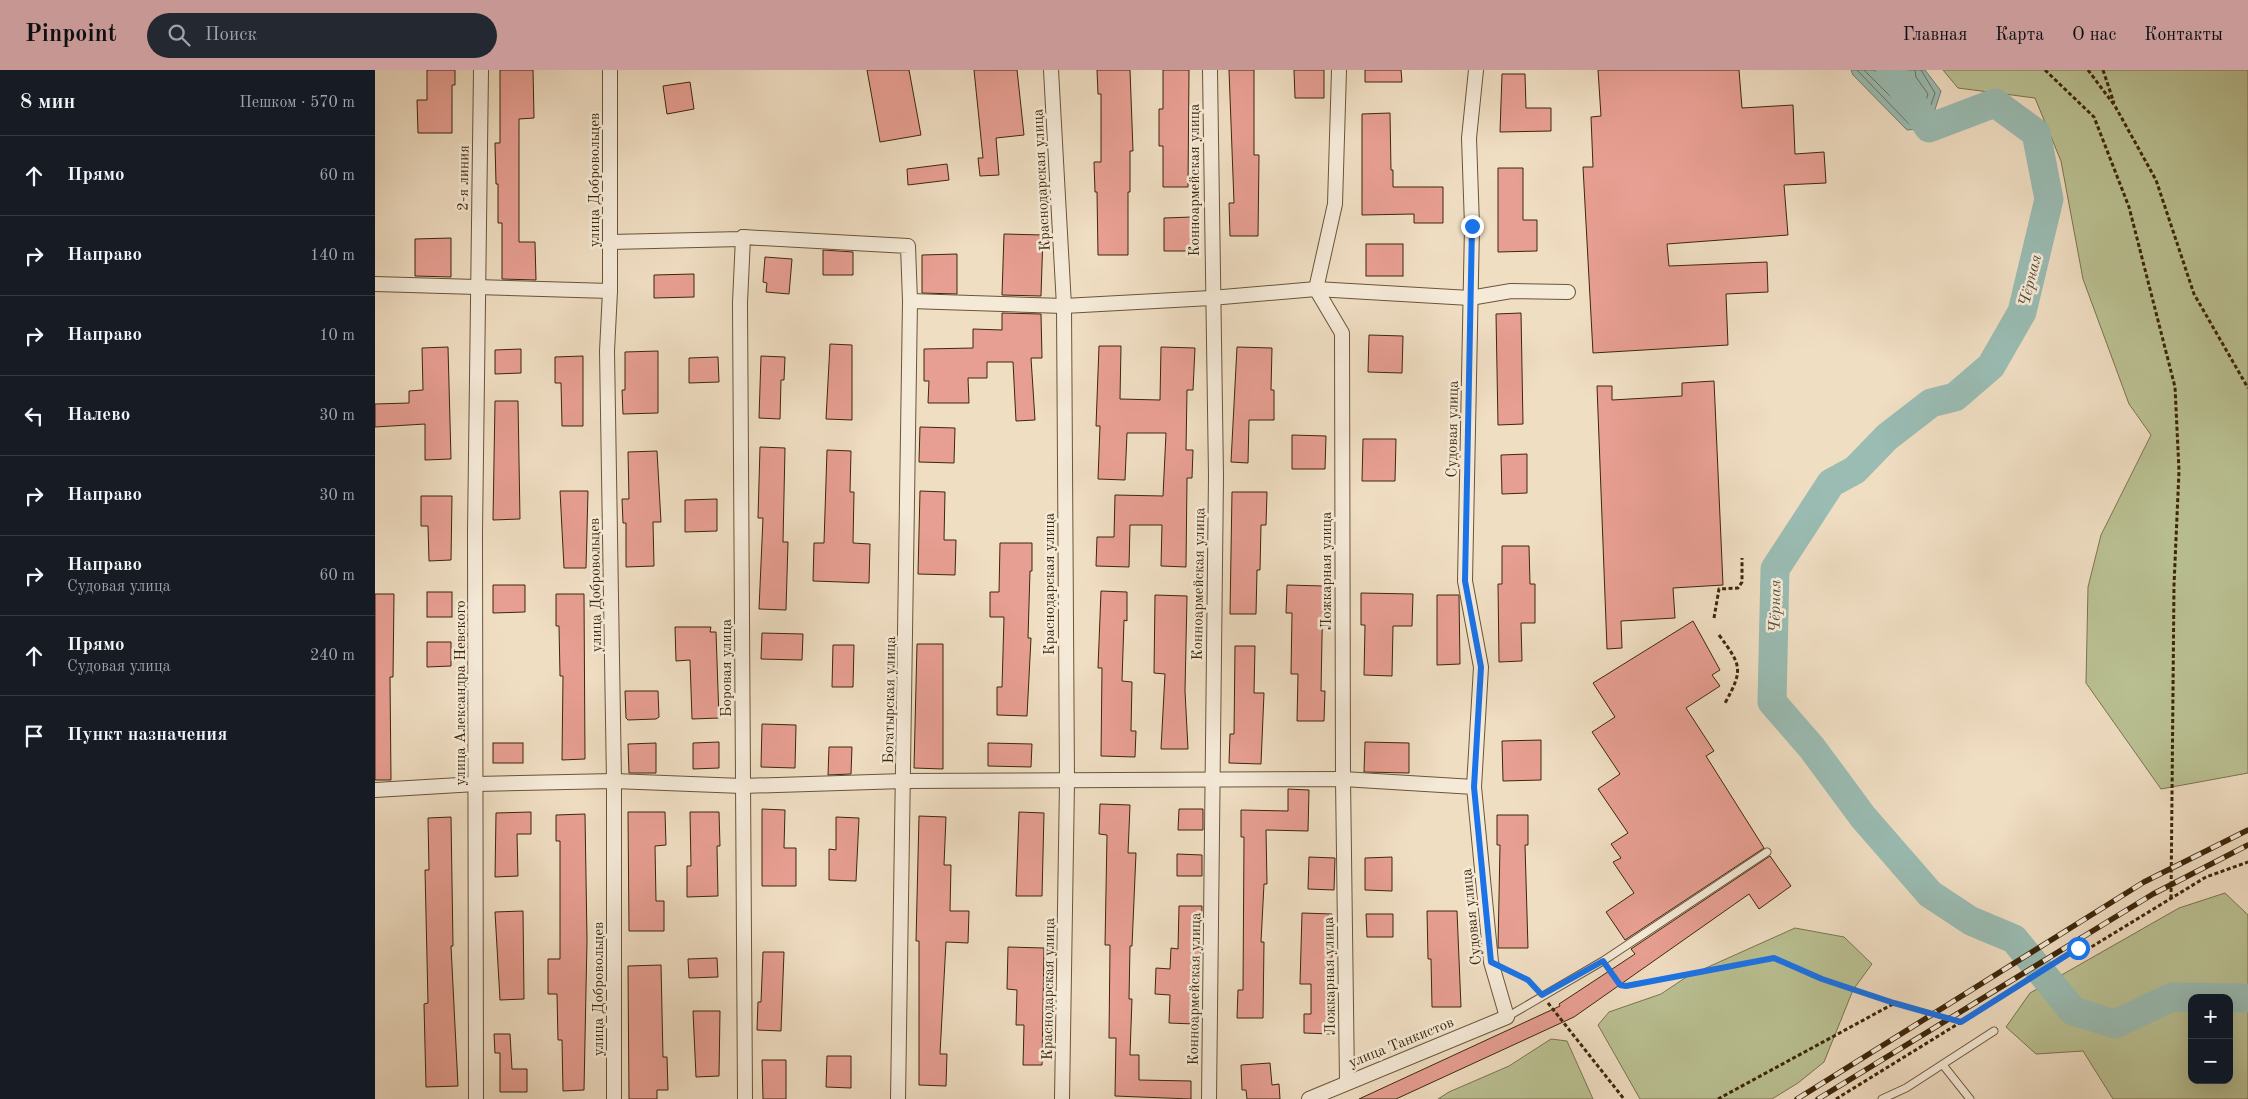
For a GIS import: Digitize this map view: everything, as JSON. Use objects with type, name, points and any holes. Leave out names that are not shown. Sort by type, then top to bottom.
[{"type":"street","name":"2-я линия","points":[[478,286],[481,70]]},
{"type":"street","name":"улица Добровольцев","points":[[610,70],[611,292],[607,351],[614,781],[613,1099]]},
{"type":"street","name":"Краснодарская улица","points":[[1051,70],[1064,306],[1067,782],[1062,1099]]},
{"type":"street","name":"Конноармейская улица","points":[[1209,1099],[1216,476],[1211,298],[1210,70]]},
{"type":"street","points":[[1316,289],[1335,204],[1339,70]]},
{"type":"street","name":"Судовая улица","points":[[1476,70],[1469,138],[1472,226],[1465,581],[1481,667],[1474,787],[1491,962],[1507,1017]]},
{"type":"street","points":[[610,242],[742,239],[743,237]]},
{"type":"street","name":"Богатырская улица","points":[[743,237],[908,246],[910,301],[898,1099]]},
{"type":"street","name":"Боровая улица","points":[[743,237],[740,303],[745,1099]]},
{"type":"street","points":[[375,284],[611,292]]},
{"type":"street","name":"улица Александра Невского","points":[[475,1099],[478,286]]},
{"type":"street","points":[[910,301],[1064,306],[1211,298],[1316,289],[1470,298],[1511,292],[1568,292]]},
{"type":"street","name":"Ложкарная улица","points":[[1316,289],[1342,334],[1343,779],[1347,1082]]},
{"type":"street","points":[[375,790],[476,784],[614,781],[742,786],[904,781],[1212,782],[1343,779],[1474,787]]},
{"type":"street","name":"улица Танкистов","points":[[1309,1099],[1507,1017]]},
{"type":"lane","points":[[1507,1017],[1603,961],[1767,852]]},
{"type":"lane","points":[[1882,1099],[1907,1088],[1994,1032]]},
{"type":"lane","points":[[1943,1065],[1970,1099]]},
{"type":"path","points":[[2045,70],[2094,117],[2129,207],[2175,387],[2179,471],[2174,585],[2171,900]]},
{"type":"path","points":[[2088,70],[2115,106],[2155,180],[2194,294],[2248,388]]},
{"type":"path","points":[[2103,70],[2115,106]]},
{"type":"path","points":[[1714,618],[1719,589],[1738,588],[1742,582],[1742,558]]},
{"type":"path","points":[[1719,635],[1738,663],[1737,683],[1725,703]]},
{"type":"path","points":[[1835,1099],[2078,948],[2088,948],[2171,900],[2206,877],[2248,862]]},
{"type":"path","points":[[1603,961],[1620,985],[1626,986],[1774,958],[1822,979],[1894,1003],[1961,1022]]},
{"type":"path","points":[[1491,962],[1528,980],[1542,995],[1623,1099]]},
{"type":"path","points":[[1718,1099],[1894,1003]]},
{"type":"green space","points":[[1943,70],[2248,70],[2248,773],[2161,789],[2086,683],[2088,587],[2101,535],[2151,435],[2129,404],[2083,279],[2061,161],[2035,98],[1958,88]]},
{"type":"green space","points":[[2225,893],[2248,915],[2248,1099],[2113,1099],[2083,1051],[2036,1054],[2006,1027],[2030,993],[2179,908]]},
{"type":"green space","points":[[1795,928],[1844,937],[1872,964],[1853,990],[1824,1062],[1798,1083],[1772,1099],[1640,1099],[1598,1025],[1609,1012],[1661,994],[1688,976]]},
{"type":"green space","points":[[1551,1039],[1567,1041],[1593,1099],[1438,1099],[1449,1092],[1509,1066]]},
{"type":"water","points":[[1851,70],[1925,70],[1941,91],[1929,128],[1907,130],[1853,75]]},
{"type":"building","points":[[427,70],[455,70],[455,85],[452,85],[452,133],[418,133],[417,100],[427,100]]},
{"type":"building","points":[[500,70],[533,70],[534,118],[519,119],[519,242],[535,242],[536,280],[502,279],[502,223],[498,223],[495,143],[500,143]]},
{"type":"building","points":[[867,70],[909,70],[921,135],[880,142]]},
{"type":"building","points":[[974,70],[1017,70],[1024,135],[996,138],[999,175],[980,176],[978,158],[983,158]]},
{"type":"building","points":[[1097,70],[1130,70],[1133,151],[1130,151],[1130,192],[1128,192],[1128,255],[1098,255],[1097,192],[1095,192],[1094,162],[1101,162],[1101,94],[1098,94]]},
{"type":"building","points":[[1163,70],[1189,70],[1188,187],[1163,187],[1163,146],[1159,146],[1159,109],[1163,109]]},
{"type":"building","points":[[1229,70],[1254,70],[1254,155],[1259,155],[1258,236],[1230,236],[1229,203],[1234,203]]},
{"type":"building","points":[[1294,70],[1324,70],[1324,98],[1295,98]]},
{"type":"building","points":[[1365,70],[1401,70],[1402,82],[1365,82]]},
{"type":"building","points":[[1598,70],[1739,70],[1742,108],[1793,105],[1795,154],[1824,152],[1826,183],[1784,185],[1788,235],[1667,244],[1669,266],[1767,262],[1768,292],[1726,294],[1728,345],[1593,353],[1583,167],[1593,167],[1591,117],[1601,116]]},
{"type":"building","points":[[1502,74],[1525,74],[1526,108],[1551,108],[1551,131],[1500,132]]},
{"type":"building","points":[[690,82],[694,109],[667,114],[663,86]]},
{"type":"building","points":[[1390,113],[1393,187],[1443,187],[1443,223],[1414,223],[1414,214],[1362,215],[1362,114]]},
{"type":"building","points":[[947,164],[949,180],[908,185],[907,169]]},
{"type":"building","points":[[1498,168],[1523,168],[1523,220],[1537,220],[1537,251],[1498,252]]},
{"type":"building","points":[[1192,217],[1193,251],[1164,251],[1164,218]]},
{"type":"building","points":[[1004,234],[1043,235],[1041,296],[1002,295]]},
{"type":"building","points":[[451,238],[451,277],[415,276],[415,239]]},
{"type":"building","points":[[1366,244],[1403,244],[1403,276],[1366,276]]},
{"type":"building","points":[[823,250],[853,252],[853,275],[823,275]]},
{"type":"building","points":[[957,254],[957,294],[922,293],[922,255]]},
{"type":"building","points":[[765,257],[792,259],[789,294],[766,292],[767,283],[763,282]]},
{"type":"building","points":[[694,274],[694,297],[654,298],[654,275]]},
{"type":"building","points":[[1002,313],[1041,314],[1042,358],[1031,358],[1035,420],[1016,421],[1013,362],[987,362],[987,378],[968,378],[969,403],[928,403],[929,381],[924,381],[924,349],[973,348],[973,329],[1002,330]]},
{"type":"building","points":[[1521,313],[1523,424],[1498,425],[1496,314]]},
{"type":"building","points":[[1369,335],[1403,336],[1402,373],[1368,372]]},
{"type":"building","points":[[830,344],[852,345],[852,420],[826,419]]},
{"type":"building","points":[[1099,346],[1121,346],[1120,399],[1160,400],[1161,347],[1195,348],[1193,390],[1187,390],[1186,450],[1193,450],[1192,478],[1187,478],[1186,567],[1161,566],[1162,525],[1130,525],[1129,567],[1096,566],[1097,537],[1114,537],[1115,495],[1163,496],[1166,433],[1127,433],[1125,480],[1098,479],[1100,426],[1096,426]]},
{"type":"building","points":[[448,347],[451,459],[425,460],[425,424],[375,427],[375,404],[409,403],[409,391],[423,390],[422,348]]},
{"type":"building","points":[[1237,347],[1272,348],[1271,390],[1274,390],[1274,420],[1249,420],[1248,463],[1231,462]]},
{"type":"building","points":[[521,349],[521,373],[495,374],[495,350]]},
{"type":"building","points":[[658,351],[658,413],[623,414],[622,390],[625,390],[625,352]]},
{"type":"building","points":[[583,356],[583,426],[562,426],[561,383],[555,383],[555,357]]},
{"type":"building","points":[[761,356],[785,357],[784,380],[781,380],[780,419],[759,418]]},
{"type":"building","points":[[718,357],[719,382],[689,383],[689,358]]},
{"type":"building","points":[[1714,381],[1723,585],[1673,588],[1675,618],[1621,621],[1622,648],[1607,649],[1597,386],[1612,386],[1612,400],[1682,396],[1682,383]]},
{"type":"building","points":[[495,401],[518,401],[520,519],[493,520]]},
{"type":"building","points":[[920,427],[955,428],[954,463],[919,462]]},
{"type":"building","points":[[1292,435],[1326,436],[1325,469],[1292,469]]},
{"type":"building","points":[[1363,439],[1396,439],[1395,481],[1362,481]]},
{"type":"building","points":[[760,447],[785,448],[783,542],[788,542],[786,610],[759,609],[763,518],[758,518]]},
{"type":"building","points":[[827,450],[851,451],[850,492],[854,492],[853,543],[870,544],[869,583],[813,581],[814,543],[824,543]]},
{"type":"building","points":[[657,451],[661,522],[653,522],[654,566],[626,567],[626,523],[623,523],[622,499],[629,499],[628,452]]},
{"type":"building","points":[[1527,454],[1527,493],[1502,494],[1501,455]]},
{"type":"building","points":[[560,491],[588,491],[586,568],[564,568]]},
{"type":"building","points":[[920,491],[945,492],[944,540],[956,540],[955,575],[918,574]]},
{"type":"building","points":[[1232,492],[1267,492],[1266,525],[1261,525],[1260,570],[1257,570],[1256,614],[1230,614]]},
{"type":"building","points":[[421,496],[452,496],[451,560],[429,561],[428,526],[421,526]]},
{"type":"building","points":[[717,499],[717,531],[685,532],[685,500]]},
{"type":"building","points":[[1000,543],[1032,543],[1028,638],[1031,638],[1027,716],[997,715],[997,687],[1002,687],[1004,617],[990,617],[990,592],[999,592]]},
{"type":"building","points":[[1502,546],[1529,546],[1530,584],[1535,584],[1535,623],[1521,623],[1522,661],[1499,662],[1498,584],[1502,584]]},
{"type":"building","points":[[493,585],[525,585],[525,612],[493,613]]},
{"type":"building","points":[[1287,585],[1323,586],[1321,691],[1325,691],[1324,721],[1297,721],[1298,674],[1291,674],[1292,613],[1286,613]]},
{"type":"building","points":[[1101,591],[1127,592],[1127,621],[1124,620],[1122,681],[1132,682],[1131,731],[1136,731],[1135,757],[1101,756],[1102,668],[1098,668]]},
{"type":"building","points":[[427,592],[452,592],[452,617],[427,617]]},
{"type":"building","points":[[1361,593],[1413,594],[1412,626],[1393,626],[1392,676],[1364,675],[1365,625],[1361,625]]},
{"type":"building","points":[[375,594],[394,594],[393,677],[390,677],[391,780],[375,780]]},
{"type":"building","points":[[556,594],[584,594],[585,759],[562,760],[563,676],[560,676],[559,626],[556,626]]},
{"type":"building","points":[[1155,595],[1187,596],[1185,691],[1188,749],[1161,749],[1165,674],[1154,673]]},
{"type":"building","points":[[1437,595],[1459,595],[1460,664],[1437,665]]},
{"type":"building","points":[[1693,621],[1720,670],[1712,675],[1720,686],[1686,708],[1714,751],[1706,756],[1764,848],[1625,940],[1606,912],[1634,893],[1613,862],[1621,858],[1611,844],[1628,833],[1598,789],[1620,774],[1592,732],[1615,717],[1593,683]]},
{"type":"building","points":[[675,627],[711,627],[710,632],[716,632],[719,718],[692,719],[690,660],[676,661]]},
{"type":"building","points":[[762,633],[803,634],[802,660],[761,659]]},
{"type":"building","points":[[427,642],[451,642],[451,666],[427,667]]},
{"type":"building","points":[[917,644],[943,644],[943,769],[914,768]]},
{"type":"building","points":[[833,645],[854,645],[853,687],[832,687]]},
{"type":"building","points":[[1235,646],[1255,646],[1254,693],[1264,693],[1261,764],[1229,763],[1230,734],[1234,734]]},
{"type":"building","points":[[625,691],[658,691],[659,717],[656,719],[628,720],[626,718]]},
{"type":"building","points":[[762,724],[796,725],[795,768],[761,767]]},
{"type":"building","points":[[1541,740],[1541,780],[1503,781],[1502,741]]},
{"type":"building","points":[[719,742],[719,768],[693,769],[693,743]]},
{"type":"building","points":[[1365,742],[1409,743],[1409,773],[1364,772]]},
{"type":"building","points":[[493,743],[523,743],[523,763],[493,763]]},
{"type":"building","points":[[656,743],[656,773],[629,773],[628,744]]},
{"type":"building","points":[[988,743],[1032,744],[1031,767],[988,766]]},
{"type":"building","points":[[829,747],[852,747],[851,774],[828,775]]},
{"type":"building","points":[[1288,789],[1309,790],[1308,831],[1266,830],[1267,884],[1264,884],[1261,942],[1264,942],[1263,1018],[1237,1018],[1238,990],[1243,990],[1244,837],[1241,837],[1241,810],[1288,811]]},
{"type":"building","points":[[1100,804],[1130,805],[1128,853],[1136,853],[1132,946],[1130,946],[1129,999],[1132,999],[1130,1055],[1139,1055],[1139,1080],[1191,1081],[1191,1099],[1115,1096],[1116,1038],[1109,1038],[1110,945],[1105,945],[1107,835],[1099,834]]},
{"type":"building","points":[[762,809],[785,810],[784,848],[796,848],[796,886],[762,886]]},
{"type":"building","points":[[1179,809],[1203,809],[1203,830],[1178,830]]},
{"type":"building","points":[[531,812],[531,834],[517,834],[518,876],[495,877],[496,813]]},
{"type":"building","points":[[628,812],[665,812],[666,845],[655,846],[656,901],[664,901],[664,931],[629,931]]},
{"type":"building","points":[[690,812],[719,812],[720,846],[717,846],[718,896],[687,897],[687,866],[691,866]]},
{"type":"building","points":[[1019,812],[1044,813],[1042,896],[1016,896]]},
{"type":"building","points":[[585,814],[587,940],[584,1090],[563,1091],[562,1040],[558,1040],[557,994],[548,994],[548,959],[560,959],[560,841],[556,841],[556,815]]},
{"type":"building","points":[[1497,815],[1528,815],[1528,845],[1525,845],[1528,948],[1498,948],[1500,845],[1497,845]]},
{"type":"building","points":[[919,816],[946,817],[944,865],[951,865],[950,911],[969,911],[968,943],[946,942],[940,1054],[947,1054],[946,1086],[919,1085],[919,941],[916,941]]},
{"type":"building","points":[[451,817],[453,946],[451,946],[458,1086],[426,1087],[424,1004],[428,1003],[425,870],[429,870],[428,818]]},
{"type":"building","points":[[836,817],[859,818],[856,881],[829,880],[829,849],[836,850]]},
{"type":"building","points":[[1177,854],[1202,855],[1202,876],[1177,876]]},
{"type":"building","points":[[1770,856],[1791,886],[1759,909],[1749,894],[1574,1017],[1396,1099],[1359,1099],[1560,1006],[1559,1004],[1635,954],[1631,949]]},
{"type":"building","points":[[1309,857],[1335,858],[1334,890],[1308,889]]},
{"type":"building","points":[[1392,857],[1392,891],[1365,890],[1365,858]]},
{"type":"building","points":[[1179,906],[1202,906],[1199,996],[1195,996],[1194,1024],[1169,1023],[1170,995],[1155,994],[1156,968],[1170,969],[1171,948],[1178,949]]},
{"type":"building","points":[[523,911],[524,999],[500,1000],[495,912]]},
{"type":"building","points":[[1427,911],[1457,911],[1461,1007],[1432,1007]]},
{"type":"building","points":[[1302,913],[1332,914],[1332,1034],[1304,1033],[1304,1014],[1311,1014],[1311,984],[1300,984]]},
{"type":"building","points":[[1366,914],[1393,914],[1393,937],[1367,937]]},
{"type":"building","points":[[1008,947],[1044,948],[1042,1065],[1023,1065],[1024,1025],[1016,1025],[1017,990],[1007,989]]},
{"type":"building","points":[[763,952],[784,952],[781,1031],[757,1030],[758,1002],[761,1002]]},
{"type":"building","points":[[717,958],[718,977],[689,978],[688,959]]},
{"type":"building","points":[[661,965],[663,1057],[667,1057],[668,1090],[657,1090],[657,1099],[629,1099],[628,966]]},
{"type":"building","points":[[693,1011],[720,1011],[719,1076],[696,1077]]},
{"type":"building","points":[[494,1034],[510,1034],[512,1069],[527,1069],[527,1092],[500,1092],[500,1053],[495,1053]]},
{"type":"building","points":[[827,1056],[851,1056],[851,1088],[826,1087]]},
{"type":"building","points":[[762,1060],[786,1060],[786,1099],[763,1099]]},
{"type":"building","points":[[1270,1063],[1272,1085],[1279,1084],[1280,1099],[1247,1099],[1246,1090],[1242,1090],[1241,1065]]},
{"type":"waterway","name":"Чёрная","points":[[1890,70],[1929,128],[1995,103],[2036,133],[2049,199],[2022,312],[1991,366],[1955,397],[1931,403],[1887,437],[1855,470],[1831,483],[1775,569],[1772,702],[1812,748],[1863,817],[1930,894],[1971,921],[2014,939],[2073,1011],[2115,1024],[2172,997],[2248,998]]},
{"type":"railway","points":[[1797,1099],[2144,882],[2248,830]]},
{"type":"railway","points":[[1818,1099],[2153,894],[2248,845]]},
{"type":"route","points":[[1472,226],[1465,581],[1479,648],[1481,667],[1474,787],[1491,962],[1528,980],[1542,995],[1603,961],[1620,985],[1626,986],[1774,958],[1822,979],[1894,1003],[1961,1022],[2078,948]]}]
